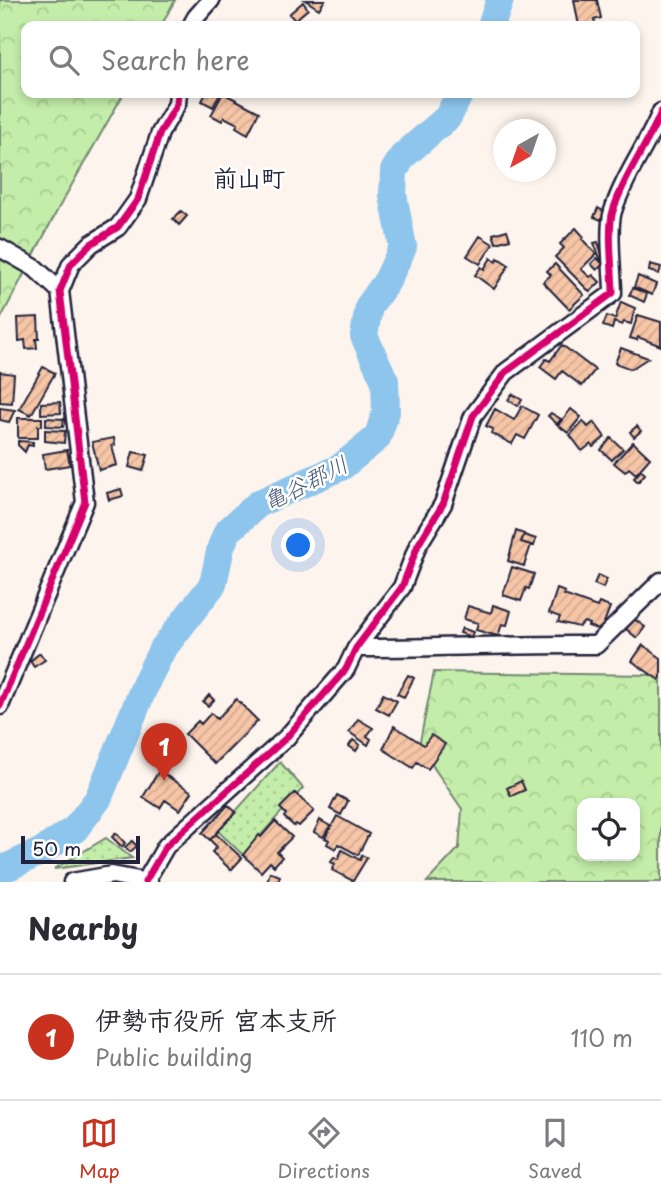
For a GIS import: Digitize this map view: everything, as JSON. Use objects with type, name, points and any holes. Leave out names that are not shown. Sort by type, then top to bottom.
[{"type":"street","points":[[194,21],[211,0]]},
{"type":"street","points":[[0,706],[85,502],[60,291],[71,264],[91,244],[118,227],[138,199],[160,133],[177,104],[178,98]]},
{"type":"street","points":[[72,882],[112,875],[147,882],[166,846],[286,738],[346,669],[356,648],[402,587],[418,545],[443,504],[473,416],[506,372],[613,293],[612,214],[622,188],[651,138],[661,112]]},
{"type":"street","points":[[0,248],[35,268],[60,291]]},
{"type":"street","points":[[356,648],[596,645],[661,581]]},
{"type":"green space","points":[[0,0],[175,0],[164,21],[21,21],[21,98],[121,98],[58,209],[0,320]]},
{"type":"green space","points":[[661,668],[661,882],[427,882],[459,848],[462,809],[419,746],[434,672],[654,675]]},
{"type":"green space","points":[[280,762],[303,788],[243,855],[218,831]]},
{"type":"green space","points":[[106,838],[132,858],[54,869]]},
{"type":"building","points":[[305,0],[325,0],[319,9]]},
{"type":"building","points":[[574,0],[597,0],[601,18],[594,21],[578,21]]},
{"type":"building","points":[[303,2],[308,9],[295,20],[289,14]]},
{"type":"building","points":[[204,98],[218,98],[213,107],[202,101]]},
{"type":"building","points":[[220,98],[232,98],[259,112],[248,134],[236,127],[238,124],[224,117],[222,121],[211,115]]},
{"type":"building","points":[[598,208],[605,212],[601,220],[594,217]]},
{"type":"building","points":[[181,211],[187,216],[179,225],[173,219]]},
{"type":"building","points":[[576,228],[596,254],[581,269],[600,282],[590,292],[555,257],[564,248],[560,244]]},
{"type":"building","points":[[507,230],[510,239],[496,243],[493,234]]},
{"type":"building","points":[[480,236],[493,244],[480,264],[467,256]]},
{"type":"building","points":[[598,242],[604,260],[601,261],[594,243]]},
{"type":"building","points":[[491,258],[496,262],[498,258],[509,265],[494,289],[475,275],[481,267],[484,269]]},
{"type":"building","points":[[597,258],[603,264],[597,270],[591,264]]},
{"type":"building","points":[[555,264],[584,295],[569,309],[543,282],[551,275],[547,271]]},
{"type":"building","points":[[650,264],[661,267],[659,274],[649,271]]},
{"type":"building","points":[[638,276],[656,284],[652,295],[634,287]]},
{"type":"building","points":[[633,288],[647,294],[644,302],[629,295]]},
{"type":"building","points":[[621,302],[635,308],[631,324],[614,322],[612,329],[603,326],[607,316],[615,319]]},
{"type":"building","points":[[638,315],[661,322],[661,346],[638,337],[637,340],[630,338]]},
{"type":"building","points":[[38,317],[37,348],[26,349],[25,340],[19,341],[18,318]]},
{"type":"building","points":[[562,345],[595,370],[582,386],[562,371],[556,379],[540,367],[546,359],[550,361]]},
{"type":"building","points":[[621,348],[648,358],[631,369],[615,363]]},
{"type":"building","points":[[43,367],[55,373],[31,415],[19,409]]},
{"type":"building","points":[[0,372],[14,374],[12,403],[0,402]]},
{"type":"building","points":[[512,394],[522,400],[518,406],[508,400]]},
{"type":"building","points":[[60,402],[61,413],[41,414],[41,403]]},
{"type":"building","points":[[522,406],[538,415],[525,439],[517,435],[512,444],[491,433],[493,429],[486,426],[495,409],[514,420]]},
{"type":"building","points":[[0,408],[15,410],[9,422],[0,420]]},
{"type":"building","points":[[571,409],[581,417],[568,433],[558,425]]},
{"type":"building","points":[[551,413],[561,419],[557,424],[548,416]]},
{"type":"building","points":[[18,418],[42,418],[42,426],[38,426],[38,438],[18,438]]},
{"type":"building","points":[[46,418],[64,419],[63,427],[46,426]]},
{"type":"building","points":[[583,421],[588,427],[594,422],[605,437],[593,447],[591,444],[582,451],[570,435]]},
{"type":"building","points":[[637,426],[641,431],[634,437],[630,432]]},
{"type":"building","points":[[45,430],[65,431],[64,443],[45,441]]},
{"type":"building","points":[[114,438],[115,445],[112,446],[117,465],[99,470],[92,442]]},
{"type":"building","points":[[611,438],[623,449],[612,460],[601,450]]},
{"type":"building","points":[[18,441],[33,442],[33,446],[28,445],[25,452],[18,445]]},
{"type":"building","points":[[633,442],[650,458],[636,474],[629,468],[625,472],[614,463]]},
{"type":"building","points":[[67,450],[70,465],[45,469],[43,454]]},
{"type":"building","points":[[133,452],[148,455],[143,471],[129,467]]},
{"type":"building","points":[[641,470],[645,474],[638,482],[634,478]]},
{"type":"building","points":[[121,489],[123,496],[109,500],[107,493]]},
{"type":"building","points":[[516,531],[524,534],[521,542],[531,545],[524,566],[508,561]]},
{"type":"building","points":[[524,535],[536,539],[534,546],[521,542]]},
{"type":"building","points":[[512,567],[534,574],[521,601],[503,595]]},
{"type":"building","points":[[598,575],[607,579],[603,588],[594,584]]},
{"type":"building","points":[[557,589],[565,592],[564,595],[597,607],[599,603],[610,607],[602,628],[599,630],[584,622],[579,627],[558,622],[560,617],[549,613]]},
{"type":"building","points":[[493,605],[511,611],[507,625],[502,624],[498,636],[476,630],[478,623],[464,619],[468,606],[491,613]]},
{"type":"building","points":[[634,619],[645,627],[637,638],[626,629]]},
{"type":"building","points":[[462,628],[473,632],[471,637],[460,633]]},
{"type":"building","points":[[643,645],[661,658],[659,680],[632,661]]},
{"type":"building","points":[[40,653],[45,660],[34,667],[30,661]]},
{"type":"building","points":[[408,675],[414,678],[404,697],[397,694]]},
{"type":"building","points":[[383,694],[397,701],[389,715],[376,708]]},
{"type":"building","points":[[209,695],[214,700],[208,706],[203,702]]},
{"type":"building","points":[[236,699],[258,721],[215,764],[185,734],[198,721],[201,724],[211,713],[217,719]]},
{"type":"building","points":[[358,719],[373,728],[367,736],[371,739],[368,745],[349,732]]},
{"type":"building","points":[[394,726],[424,745],[431,735],[445,744],[428,769],[417,762],[413,768],[383,749]]},
{"type":"building","points":[[353,740],[360,745],[356,751],[349,746]]},
{"type":"building","points":[[159,771],[192,792],[180,810],[165,800],[160,808],[143,797]]},
{"type":"building","points":[[521,781],[525,790],[511,796],[507,788]]},
{"type":"building","points":[[295,793],[314,811],[299,826],[294,826],[284,817],[286,814],[280,808]]},
{"type":"building","points":[[337,795],[348,801],[341,815],[330,809]]},
{"type":"building","points":[[228,805],[236,812],[210,840],[202,833]]},
{"type":"building","points":[[337,816],[369,834],[358,855],[338,844],[336,849],[327,844],[329,840],[325,838]]},
{"type":"building","points":[[320,820],[330,826],[323,837],[314,832]]},
{"type":"building","points":[[275,821],[292,837],[277,852],[282,857],[274,866],[270,862],[261,872],[243,855]]},
{"type":"building","points":[[116,833],[125,843],[122,847],[112,837]]},
{"type":"building","points":[[216,834],[242,858],[231,870],[212,852],[217,847],[210,840]]},
{"type":"building","points":[[132,841],[137,846],[130,852],[125,847]]},
{"type":"building","points":[[342,850],[360,860],[362,855],[367,858],[353,881],[332,870],[335,864],[331,862],[334,857],[338,859]]},
{"type":"building","points":[[270,872],[280,876],[278,882],[267,882]]},
{"type":"waterway","name":"亀谷郡川","points":[[493,21],[500,0]]},
{"type":"waterway","name":"亀谷郡川","points":[[0,868],[42,851],[75,829],[98,799],[162,650],[213,584],[227,532],[259,503],[341,467],[377,438],[386,412],[385,381],[364,336],[369,306],[387,281],[403,247],[393,195],[394,171],[403,156],[448,117],[458,98]]},
{"type":"cycle path","points":[[0,706],[85,502],[60,291],[71,264],[91,244],[118,227],[138,199],[160,133],[177,104],[178,98]]},
{"type":"cycle path","points":[[145,882],[166,846],[286,738],[346,669],[356,648],[402,587],[418,545],[443,504],[473,416],[506,372],[613,293],[610,240],[613,211],[661,112]]},
{"type":"place","name":"伊勢市役所 宮本支所","points":[[164,781]]},
{"type":"district","name":"前山町","points":[[249,177]]}]
